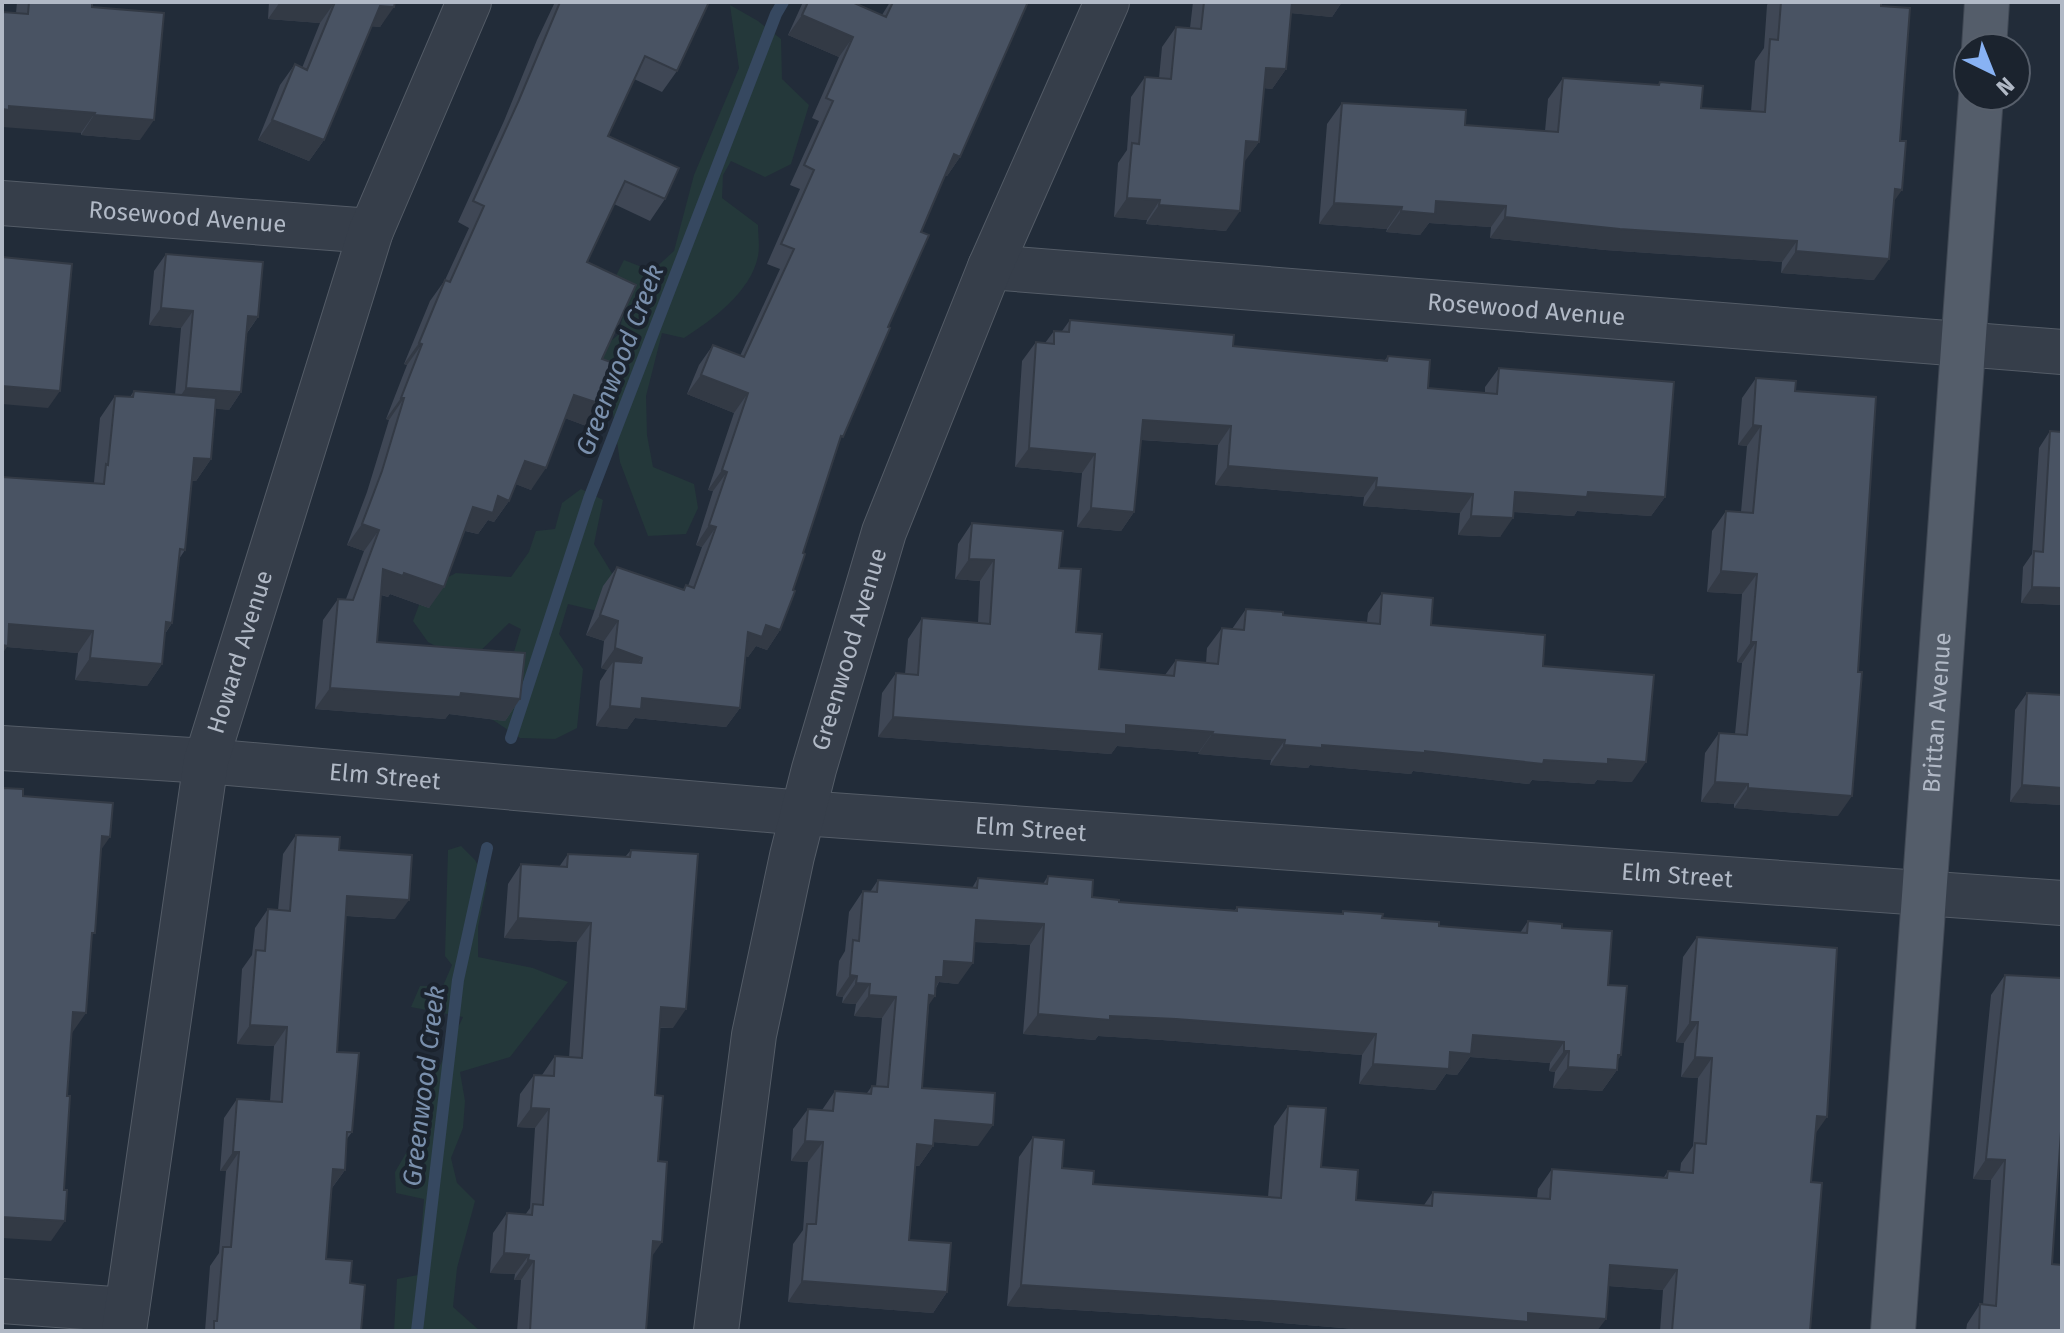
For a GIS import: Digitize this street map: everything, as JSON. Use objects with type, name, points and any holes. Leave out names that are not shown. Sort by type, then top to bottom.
[{"type":"main road","points":[[1985,32],[1987,2]]},
{"type":"main road","name":"Brittan Avenue","points":[[1893,1331],[1980,112]]},
{"type":"street","name":"Howard Avenue","points":[[125,1320],[206,761],[371,231],[469,2]]},
{"type":"street","name":"Greenwood Avenue","points":[[716,1331],[754,1035],[803,813],[884,532],[990,267],[1107,2]]},
{"type":"street","name":"Rosewood Avenue","points":[[2,203],[371,231]]},
{"type":"street","name":"Rosewood Avenue","points":[[990,267],[2062,352]]},
{"type":"street","name":"Elm Street","points":[[2,748],[206,761],[803,813],[2062,903]]},
{"type":"street","points":[[2,1301],[125,1320]]},
{"type":"green space","points":[[730,5],[781,39],[782,79],[809,105],[791,164],[765,177],[731,161],[723,175],[722,198],[758,225],[758,256],[747,281],[718,314],[684,338],[662,333],[646,396],[647,435],[653,467],[694,484],[698,508],[686,534],[648,536],[620,462],[611,399],[586,362],[618,335],[628,297],[614,280],[624,260],[652,271],[674,251],[694,175],[739,68]]},
{"type":"green space","points":[[581,489],[603,500],[594,544],[613,575],[606,613],[568,604],[559,634],[583,669],[577,728],[555,739],[520,738],[487,716],[521,629],[509,623],[468,663],[428,642],[413,621],[425,589],[456,573],[511,577],[529,552],[536,531],[555,529],[562,503]]},
{"type":"green space","points":[[461,846],[475,860],[487,883],[478,927],[478,957],[533,968],[568,982],[510,1057],[460,1072],[465,1101],[463,1128],[451,1158],[457,1183],[475,1201],[457,1268],[453,1307],[480,1331],[394,1331],[397,1279],[418,1275],[424,1199],[396,1193],[395,1172],[409,1148],[411,1115],[421,1088],[438,1070],[463,1017],[411,1007],[420,986],[443,986],[452,965],[445,956],[448,850]]},
{"type":"building","points":[[29,2],[92,2],[92,7],[164,13],[154,120],[9,106],[9,110],[2,109],[2,12],[28,14]]},
{"type":"building","points":[[335,2],[395,2],[394,7],[380,6],[324,140],[272,120],[295,64],[307,70]]},
{"type":"building","points":[[560,2],[709,2],[677,71],[645,56],[608,136],[679,168],[665,199],[625,181],[587,262],[636,285],[602,359],[619,365],[604,405],[574,395],[546,468],[525,461],[509,501],[498,496],[493,513],[473,507],[444,587],[383,569],[377,642],[525,653],[520,699],[461,693],[460,697],[330,688],[338,599],[353,600],[379,530],[362,524],[382,471],[404,398],[401,398],[422,344],[419,343],[445,280],[450,282],[484,206],[473,201]]},
{"type":"building","points":[[808,2],[852,2],[886,17],[893,2],[1028,2],[960,157],[954,154],[921,232],[929,235],[841,436],[803,553],[795,591],[780,630],[766,625],[762,637],[748,632],[740,708],[642,698],[641,709],[610,706],[614,661],[641,663],[642,658],[615,648],[618,621],[600,615],[617,567],[684,590],[686,585],[694,588],[716,527],[709,525],[727,472],[722,470],[748,393],[701,375],[713,345],[744,357],[794,249],[781,244],[814,170],[804,165],[833,101],[826,98],[853,37],[802,15]]},
{"type":"building","points":[[1204,2],[1292,2],[1286,69],[1266,68],[1259,142],[1246,141],[1240,211],[1159,205],[1160,200],[1127,198],[1132,143],[1139,144],[1145,77],[1171,79],[1176,27],[1201,29]]},
{"type":"building","points":[[1781,2],[1881,2],[1881,6],[1910,8],[1900,141],[1906,141],[1902,190],[1895,189],[1889,259],[1796,251],[1797,241],[1620,229],[1505,217],[1506,206],[1436,201],[1435,214],[1401,211],[1402,207],[1334,203],[1342,103],[1466,110],[1465,125],[1558,132],[1563,78],[1703,86],[1701,108],[1765,112],[1770,39],[1778,40]]},
{"type":"building","points":[[166,254],[263,262],[258,317],[248,316],[241,392],[186,388],[193,311],[161,308]]},
{"type":"building","points":[[2,257],[72,264],[60,391],[2,386]]},
{"type":"building","points":[[1070,320],[1234,335],[1233,346],[1387,361],[1388,356],[1430,360],[1428,388],[1497,394],[1499,368],[1674,382],[1665,497],[1588,492],[1587,497],[1515,492],[1513,518],[1471,516],[1473,494],[1376,487],[1377,478],[1228,466],[1231,426],[1143,420],[1134,512],[1091,508],[1095,454],[1029,448],[1036,342],[1054,344],[1054,331],[1069,332]]},
{"type":"building","points":[[1756,378],[1796,381],[1795,391],[1876,397],[1858,672],[1862,672],[1852,796],[1748,788],[1748,784],[1715,782],[1719,733],[1747,735],[1756,642],[1751,642],[1757,574],[1721,571],[1726,511],[1753,513],[1761,426],[1753,425]]},
{"type":"building","points":[[134,391],[216,398],[211,459],[194,458],[185,550],[180,549],[172,623],[166,622],[162,664],[90,658],[93,631],[9,624],[8,646],[2,645],[2,477],[104,484],[115,396],[133,397]]},
{"type":"building","points":[[2050,431],[2062,432],[2062,588],[2032,587],[2034,551],[2043,552]]},
{"type":"building","points":[[972,523],[1063,531],[1059,568],[1081,569],[1076,632],[1102,634],[1099,669],[1174,676],[1176,660],[1218,664],[1222,628],[1244,630],[1246,609],[1380,624],[1382,593],[1433,598],[1431,625],[1545,635],[1543,666],[1654,675],[1646,762],[1608,759],[1608,764],[1544,760],[1543,764],[1425,751],[1284,745],[1285,740],[1126,725],[1126,734],[893,717],[896,673],[918,675],[922,618],[990,624],[994,560],[969,559]]},
{"type":"building","points":[[2027,693],[2062,695],[2062,788],[2022,785]]},
{"type":"building","points":[[2,788],[23,789],[23,796],[113,803],[110,837],[102,836],[86,1013],[73,1012],[67,1096],[70,1096],[65,1221],[2,1217]]},
{"type":"building","points":[[296,835],[340,837],[339,850],[412,855],[409,900],[347,896],[337,1052],[359,1053],[352,1132],[347,1132],[345,1170],[333,1169],[326,1259],[352,1261],[350,1283],[365,1285],[361,1331],[214,1331],[223,1247],[231,1247],[239,1152],[233,1152],[237,1099],[282,1102],[287,1027],[250,1025],[256,950],[265,951],[268,909],[290,911]]},
{"type":"building","points":[[631,850],[698,854],[686,1009],[661,1007],[655,1095],[663,1096],[658,1161],[667,1162],[662,1242],[653,1241],[646,1331],[530,1331],[534,1261],[528,1260],[529,1255],[504,1253],[507,1213],[532,1215],[533,1204],[543,1205],[549,1109],[531,1108],[534,1075],[554,1076],[555,1056],[582,1058],[591,923],[518,918],[521,864],[567,867],[568,854],[630,857]]},
{"type":"building","points":[[1048,876],[1093,880],[1092,897],[1119,902],[1237,911],[1237,907],[1383,914],[1382,918],[1439,922],[1439,926],[1527,933],[1528,921],[1562,924],[1562,928],[1612,931],[1608,985],[1627,986],[1617,1070],[1568,1067],[1569,1051],[1564,1051],[1564,1042],[1473,1035],[1471,1054],[1450,1052],[1449,1069],[1373,1064],[1376,1034],[1176,1019],[1110,1016],[1110,1020],[1038,1014],[1044,924],[976,920],[973,963],[944,961],[943,977],[936,977],[935,996],[929,995],[922,1088],[995,1093],[993,1125],[935,1120],[933,1146],[917,1144],[909,1240],[951,1243],[947,1292],[802,1281],[807,1224],[816,1224],[823,1142],[805,1141],[808,1109],[833,1111],[835,1091],[871,1094],[872,1086],[888,1087],[896,997],[869,995],[870,984],[856,983],[857,976],[850,975],[853,940],[859,941],[863,891],[877,892],[878,880],[977,888],[978,878],[1047,884]]},
{"type":"building","points":[[1697,937],[1837,948],[1827,1117],[1817,1116],[1811,1182],[1822,1183],[1810,1331],[1672,1331],[1677,1270],[1610,1265],[1606,1319],[1528,1313],[1528,1322],[1021,1285],[1033,1137],[1064,1140],[1062,1168],[1094,1171],[1093,1184],[1281,1198],[1288,1106],[1326,1108],[1321,1167],[1358,1170],[1356,1200],[1432,1206],[1433,1192],[1550,1199],[1552,1169],[1667,1178],[1668,1171],[1693,1173],[1695,1143],[1706,1144],[1712,1058],[1695,1057],[1698,1022],[1690,1022]]},
{"type":"building","points":[[2005,975],[2062,978],[2062,1117],[2052,1264],[2062,1265],[2062,1331],[1979,1331],[1980,1304],[1996,1306],[2005,1160],[1986,1159]]},
{"type":"waterway","name":"Greenwood Creek","points":[[511,738],[589,499],[783,2]]},
{"type":"waterway","name":"Greenwood Creek","points":[[417,1331],[458,980],[487,848]]}]
